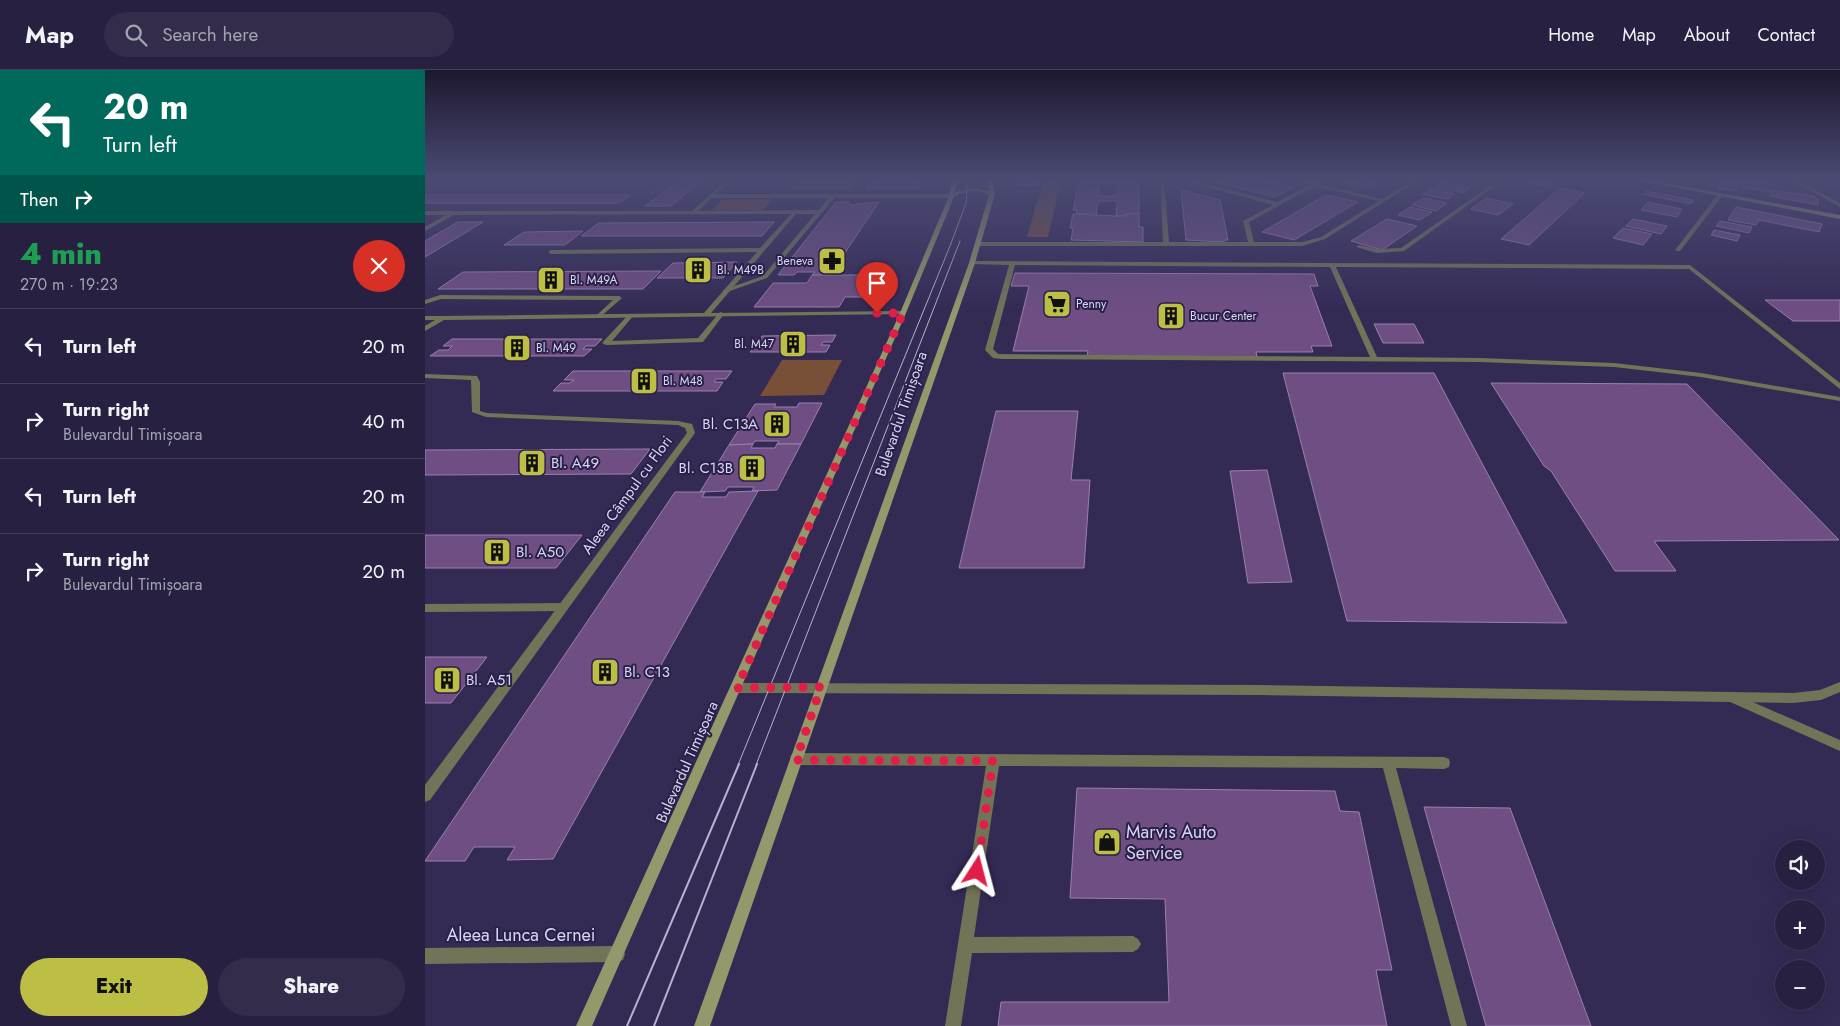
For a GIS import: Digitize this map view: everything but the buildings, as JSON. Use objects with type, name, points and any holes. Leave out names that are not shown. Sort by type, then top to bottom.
[{"type":"main road","name":"Bulevardul Timișoara","points":[[584,1026],[737,688],[903,313],[941,223]]},
{"type":"main road","name":"Bulevardul Timișoara","points":[[702,1026],[972,263],[984,223]]},
{"type":"street","points":[[425,229],[437,223]]},
{"type":"street","points":[[706,315],[786,223]]},
{"type":"street","points":[[725,291],[765,277],[810,223]]},
{"type":"street","points":[[1165,223],[1166,244]]},
{"type":"street","points":[[1246,223],[1252,245]]},
{"type":"street","points":[[978,244],[1291,245],[1317,241],[1348,223]]},
{"type":"street","points":[[1359,247],[1375,251],[1402,250],[1441,223]]},
{"type":"street","points":[[1678,250],[1699,223]]},
{"type":"street","points":[[551,252],[762,250]]},
{"type":"street","points":[[972,263],[1690,267],[1840,387]]},
{"type":"street","points":[[1013,263],[989,350],[996,356],[1008,358],[1490,361],[1653,368],[1840,399]]},
{"type":"street","points":[[1332,265],[1375,360]]},
{"type":"street","points":[[425,302],[440,297],[619,298],[599,316]]},
{"type":"street","points":[[425,318],[903,313]]},
{"type":"street","points":[[631,315],[606,344],[699,340],[721,314]]},
{"type":"street","points":[[425,329],[442,318]]},
{"type":"street","name":"Aleea Câmpul cu Flori","points":[[425,376],[474,378],[476,382],[476,412],[486,415],[678,423],[689,426],[691,433],[425,796]]},
{"type":"street","points":[[425,608],[563,607]]},
{"type":"street","points":[[737,688],[1260,690],[1808,698],[1831,692],[1840,687]]},
{"type":"street","points":[[1732,698],[1840,746]]},
{"type":"street","points":[[796,760],[1444,763]]},
{"type":"street","points":[[953,1026],[993,761]]},
{"type":"street","points":[[1388,763],[1459,1026]]},
{"type":"street","points":[[965,944],[1133,944]]},
{"type":"street","name":"Aleea Lunca Cernei","points":[[425,956],[617,954]]},
{"type":"path","points":[[1043,244],[1048,223]]},
{"type":"shaded area","points":[[1031,223],[1051,223],[1048,237],[1027,237]]},
{"type":"shaded area","points":[[782,360],[842,360],[824,395],[760,396]]},
{"type":"tram line","points":[[738,765],[959,223]]},
{"type":"tram line","points":[[756,765],[960,241]]},
{"type":"tram line","points":[[627,1026],[739,764]]},
{"type":"tram line","points":[[654,1026],[757,764]]},
{"type":"place","name":"Beneva","points":[[832,261]]},
{"type":"place","name":"Bl. M49B","points":[[698,270]]},
{"type":"place","name":"Bl. M49A","points":[[551,280]]},
{"type":"place","name":"Penny","points":[[1057,304]]},
{"type":"place","name":"Bucur Center","points":[[1171,316]]},
{"type":"place","name":"Bl. M47","points":[[793,344]]},
{"type":"place","name":"Bl. M49","points":[[517,348]]},
{"type":"place","name":"Bl. M48","points":[[644,381]]},
{"type":"place","name":"Bl. C13A","points":[[777,424]]},
{"type":"place","name":"Bl. A49","points":[[532,463]]},
{"type":"place","name":"Bl. C13B","points":[[752,468]]},
{"type":"place","name":"Bl. A50","points":[[497,552]]},
{"type":"place","name":"Bl. C13","points":[[605,672]]},
{"type":"place","name":"Bl. A51","points":[[447,680]]},
{"type":"place","name":"Marvis Auto Service","points":[[1107,842]]},
{"type":"route","points":[[877,313],[903,313],[737,688],[821,687],[796,760],[993,761],[977,871]]}]
